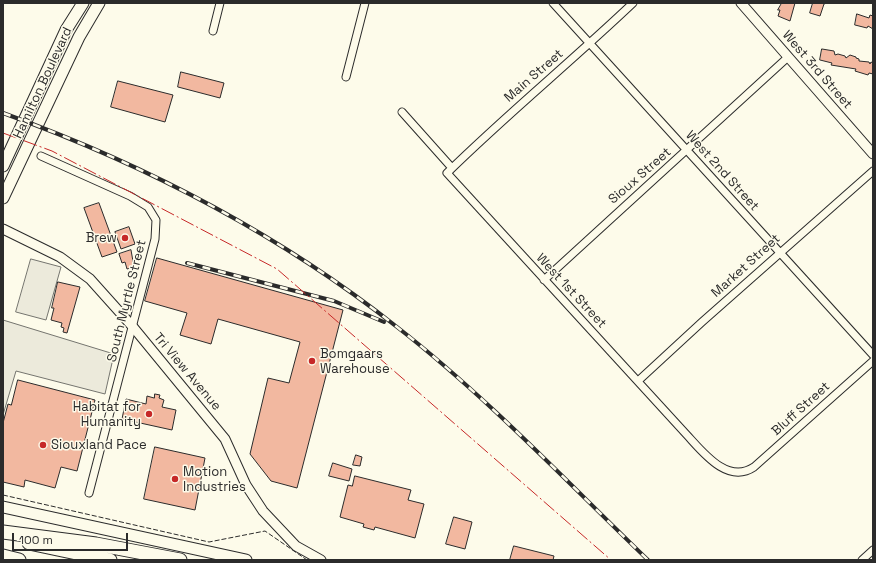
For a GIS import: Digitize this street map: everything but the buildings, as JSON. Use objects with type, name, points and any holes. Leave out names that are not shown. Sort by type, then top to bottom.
[{"type":"highway","points":[[3,532],[96,544],[180,560]]},
{"type":"highway","points":[[3,538],[110,560]]},
{"type":"highway","points":[[3,556],[20,560]]},
{"type":"main road","name":"Hamilton Boulevard","points":[[3,166],[66,30],[83,3]]},
{"type":"main road","name":"Hamilton Boulevard","points":[[3,198],[79,37],[99,3]]},
{"type":"main road","points":[[3,507],[246,560]]},
{"type":"street","points":[[213,31],[220,3]]},
{"type":"street","points":[[346,77],[365,3]]},
{"type":"street","name":"West 2nd Street","points":[[553,3],[688,149],[873,355]]},
{"type":"street","name":"Main Street","points":[[452,168],[524,100],[590,44],[632,3]]},
{"type":"street","name":"West 3rd Street","points":[[741,3],[787,58],[873,154]]},
{"type":"street","name":"Sioux Street","points":[[544,280],[787,58]]},
{"type":"street","name":"West 1st Street","points":[[402,112],[452,168],[447,173],[712,462],[731,470],[743,472]]},
{"type":"street","name":"South Myrtle Street","points":[[41,156],[130,196],[148,207],[156,220],[156,239],[89,493]]},
{"type":"street","name":"Market Street","points":[[638,381],[780,252],[873,171]]},
{"type":"street","name":"Tri View Avenue","points":[[3,229],[41,246],[68,262],[90,279],[133,327],[225,439],[246,485],[263,511],[296,546],[321,560]]},
{"type":"street","name":"Bluff Street","points":[[743,472],[754,467],[873,361]]},
{"type":"street","points":[[862,560],[873,550]]},
{"type":"shaded area","points":[[31,259],[61,267],[46,320],[16,312]]},
{"type":"shaded area","points":[[3,320],[114,354],[105,394],[16,371],[3,415]]},
{"type":"railway","points":[[3,113],[56,133],[107,155],[209,204],[258,232],[352,293],[397,327],[463,382],[526,440],[648,560]]},
{"type":"railway","points":[[187,263],[334,301],[384,322]]},
{"type":"fence","points":[[3,495],[209,542],[265,531],[307,560]]},
{"type":"power","points":[[3,133],[52,151],[277,269],[611,560]]},
{"type":"place","name":"Brew","points":[[125,238]]},
{"type":"place","name":"Bomgaars Warehouse","points":[[312,361]]},
{"type":"place","name":"Habitat for Humanity","points":[[149,414]]},
{"type":"place","name":"Siouxland Pace","points":[[43,445]]},
{"type":"place","name":"Motion Industries","points":[[175,479]]}]
